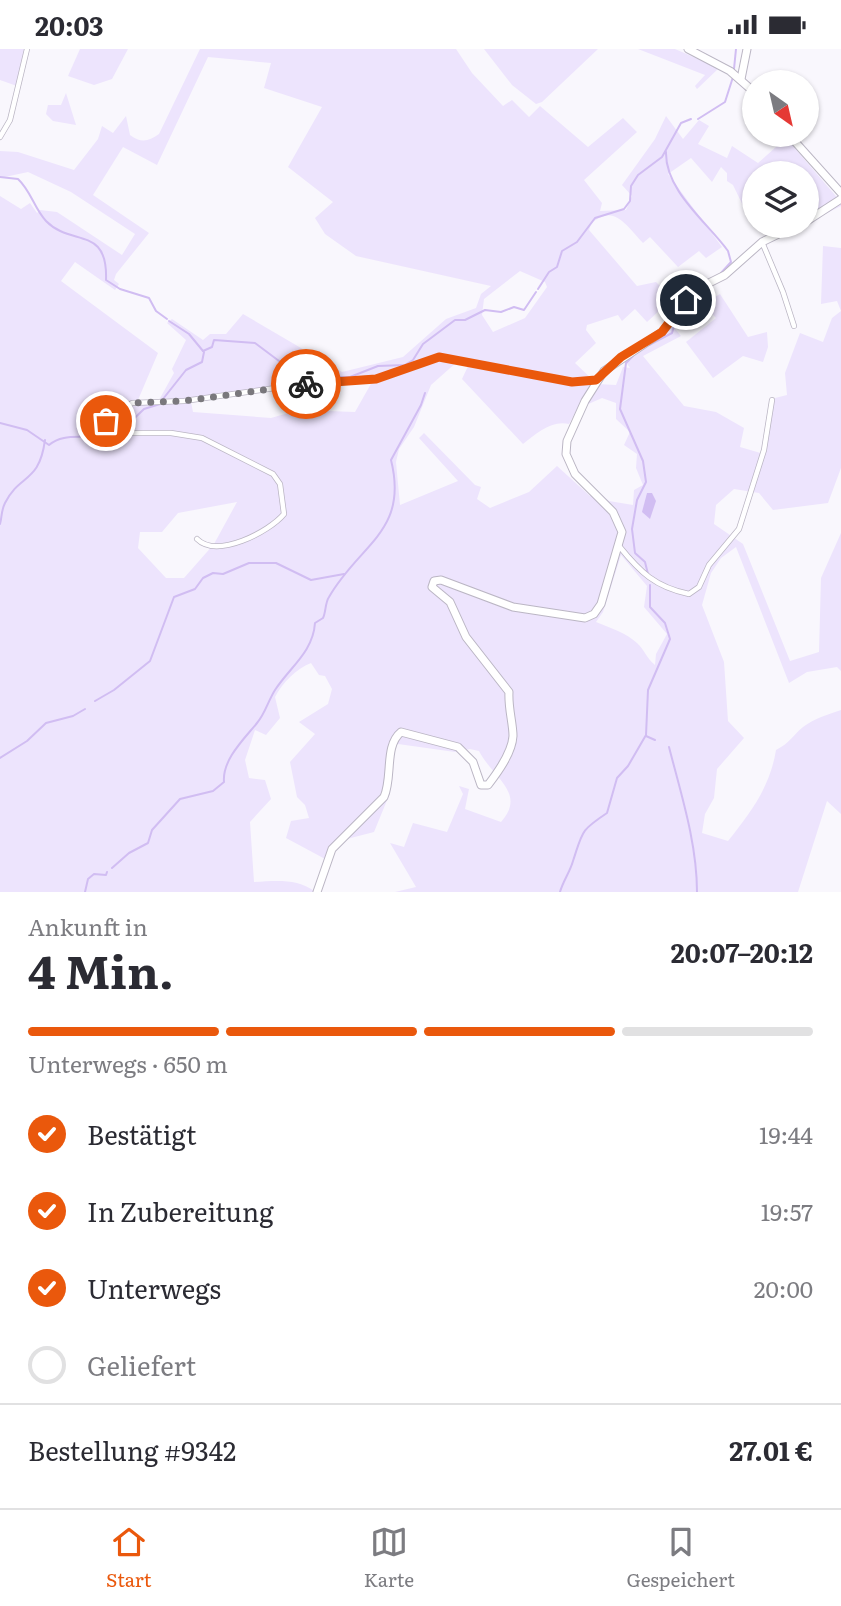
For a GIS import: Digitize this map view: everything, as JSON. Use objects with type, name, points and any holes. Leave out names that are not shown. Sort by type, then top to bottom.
[{"type":"street","points":[[0,137],[10,120],[27,49]]},
{"type":"street","points":[[688,49],[741,79],[747,49]]},
{"type":"street","points":[[799,147],[841,196],[819,212]]},
{"type":"street","points":[[317,892],[332,849],[384,797],[388,787],[391,744],[401,732],[458,747],[473,762],[481,785],[488,785],[497,774],[513,735],[508,713],[509,692],[466,637],[450,602],[432,587],[434,582],[441,580],[513,607],[585,618],[594,614],[601,604],[622,532],[617,518],[606,503],[575,474],[566,454],[571,431],[596,380],[621,357],[662,332],[697,289],[724,275],[770,238]]},
{"type":"street","points":[[762,242],[794,326]]},
{"type":"street","points":[[197,539],[213,547],[225,545],[277,521],[284,514],[280,484],[273,474],[202,438],[171,433],[113,433],[106,421],[121,409],[140,402],[184,401],[318,382],[376,379],[439,357],[572,382],[596,380]]},
{"type":"street","points":[[619,546],[642,575],[651,580],[689,594],[699,587],[709,565],[741,524],[764,450],[772,400]]},
{"type":"shaded area","points":[[0,49],[24,49],[17,86],[0,80]]},
{"type":"shaded area","points":[[80,49],[128,49],[112,79],[94,85],[68,76]]},
{"type":"shaded area","points":[[200,49],[456,49],[472,73],[503,106],[512,100],[529,117],[540,106],[588,147],[623,118],[637,132],[584,180],[602,203],[600,211],[626,210],[632,196],[622,185],[655,139],[666,116],[683,139],[699,120],[709,126],[698,144],[727,158],[732,146],[755,161],[742,161],[742,203],[733,185],[727,181],[727,173],[721,167],[712,182],[691,158],[668,174],[722,247],[706,258],[699,251],[678,267],[650,237],[643,243],[618,218],[606,215],[591,224],[589,230],[637,286],[656,282],[683,309],[674,322],[660,310],[647,322],[635,309],[622,321],[618,315],[587,325],[586,330],[596,343],[575,363],[597,384],[616,385],[623,367],[630,368],[623,358],[672,325],[681,336],[643,356],[684,406],[716,412],[744,428],[740,447],[764,454],[773,402],[775,398],[787,395],[785,373],[800,333],[823,342],[832,318],[841,311],[841,468],[828,503],[773,510],[759,493],[734,489],[716,505],[714,524],[743,544],[790,661],[819,652],[821,578],[841,533],[841,671],[837,667],[807,672],[789,683],[736,547],[721,558],[711,573],[702,605],[724,662],[728,721],[744,738],[717,769],[714,798],[705,814],[702,833],[728,841],[752,809],[764,787],[776,750],[808,724],[841,710],[841,814],[827,801],[798,892],[395,892],[416,887],[390,843],[404,847],[413,823],[447,832],[463,794],[459,786],[469,789],[465,809],[501,822],[508,812],[509,794],[479,751],[470,749],[455,752],[398,744],[394,746],[390,793],[374,832],[343,840],[327,860],[286,838],[291,821],[309,818],[305,805],[297,797],[290,762],[315,734],[299,722],[328,704],[332,689],[325,676],[319,675],[311,663],[295,672],[278,691],[275,697],[280,718],[266,735],[255,730],[245,760],[249,778],[265,780],[271,799],[250,822],[254,882],[294,882],[316,892],[0,892],[0,196],[21,209],[30,203],[37,213],[40,210],[57,212],[122,255],[135,234],[71,192],[28,172],[0,178],[0,151],[18,152],[74,170],[98,139],[102,126],[113,133],[126,116],[130,135],[145,141],[159,134]],"holes":[[[208,57],[271,63],[264,88],[322,107],[288,167],[333,202],[315,218],[325,234],[356,256],[491,286],[481,294],[476,308],[446,319],[403,357],[342,372],[243,314],[226,334],[210,334],[203,340],[172,319],[167,323],[186,340],[172,369],[174,373],[159,400],[138,400],[158,353],[61,281],[75,262],[115,290],[119,284],[114,280],[116,274],[149,233],[93,195],[123,147],[157,165]],[[520,271],[545,282],[547,287],[525,318],[493,332],[482,315],[484,299]],[[458,361],[469,364],[462,379],[523,444],[550,426],[569,424],[577,409],[602,398],[616,403],[616,419],[630,432],[624,445],[637,454],[636,468],[643,485],[634,490],[633,505],[609,501],[599,493],[590,496],[557,466],[529,492],[490,508],[477,499],[481,487],[475,485],[424,433],[419,438],[458,481],[400,505],[396,462],[399,449],[414,427],[431,385]],[[372,382],[355,412],[299,410],[271,418],[193,412],[191,402],[305,385]],[[237,502],[214,544],[184,578],[166,578],[138,548],[140,532],[162,532],[178,513]],[[621,555],[647,586],[644,607],[667,634],[656,654],[655,665],[633,639],[596,622],[603,612]]]},
{"type":"shaded area","points":[[484,49],[598,49],[542,102],[536,104],[512,85]]},
{"type":"shaded area","points":[[638,49],[675,49],[719,68],[697,89],[695,86],[705,75]]},
{"type":"shaded area","points":[[66,93],[76,125],[53,121],[46,114],[48,105],[61,105]]},
{"type":"shaded area","points":[[776,147],[794,147],[806,161],[760,161]]},
{"type":"shaded area","points":[[819,176],[841,202],[841,206],[821,216]]},
{"type":"shaded area","points":[[823,246],[841,248],[841,311],[837,301],[821,304]]},
{"type":"shaded area","points":[[720,294],[748,337],[767,332],[768,347],[763,362],[743,356],[713,378],[686,342],[716,318],[708,309],[711,299]]},
{"type":"shaded area","points":[[647,493],[652,493],[656,501],[650,519],[642,512]]},
{"type":"waterway","points":[[734,69],[736,49]]},
{"type":"waterway","points":[[698,119],[725,102],[733,77]]},
{"type":"waterway","points":[[538,289],[549,272],[557,267],[562,251],[577,242],[595,218],[624,209],[630,201],[631,186],[638,175],[662,157],[681,123],[691,119]]},
{"type":"waterway","points":[[666,152],[672,180],[680,193],[728,251],[731,262],[721,273]]},
{"type":"waterway","points":[[0,177],[18,179],[46,221],[56,229],[94,244],[101,251],[106,280],[120,289],[149,298],[156,311],[167,319]]},
{"type":"waterway","points":[[203,351],[212,347],[214,340],[255,343],[279,361],[318,369],[338,377],[350,377],[378,366],[405,365],[413,360],[423,344],[455,320],[465,320],[485,310],[501,312],[514,307],[524,310],[536,292]]},
{"type":"waterway","points":[[649,345],[672,333],[676,319]]},
{"type":"waterway","points":[[169,321],[189,334],[203,351]]},
{"type":"waterway","points":[[163,399],[186,370],[202,362],[204,352]]},
{"type":"waterway","points":[[633,356],[626,363],[620,409],[643,461],[646,482],[637,500],[632,529],[635,553],[645,562],[648,574]]},
{"type":"waterway","points":[[112,868],[129,853],[148,843],[152,830],[180,799],[213,791],[224,782],[230,758],[260,719],[275,690],[305,651],[315,623],[323,618],[329,597],[387,521],[393,504],[395,484],[391,460],[425,393]]},
{"type":"waterway","points":[[113,429],[123,429],[144,409],[160,404]]},
{"type":"waterway","points":[[0,423],[27,430],[49,445],[63,438],[93,436],[107,431]]},
{"type":"waterway","points":[[0,524],[4,506],[11,493],[38,464],[45,440]]},
{"type":"waterway","points":[[95,701],[114,690],[150,661],[174,597],[195,589],[203,578],[213,573],[223,574],[249,563],[276,563],[311,580],[344,574]]},
{"type":"waterway","points":[[560,892],[584,832],[607,813],[617,778],[628,766],[646,735],[648,690],[670,639],[665,623],[650,607],[650,585]]},
{"type":"waterway","points":[[0,758],[27,741],[46,723],[73,716],[85,709]]},
{"type":"waterway","points":[[646,736],[655,740]]},
{"type":"waterway","points":[[669,747],[691,837],[697,892]]},
{"type":"waterway","points":[[85,892],[88,879],[94,874],[106,875],[107,872]]},
{"type":"way so far","points":[[106,421],[132,403],[184,401],[306,384]]},
{"type":"route","points":[[306,384],[376,379],[439,357],[572,382],[596,380],[621,357],[669,326],[686,300]]}]
